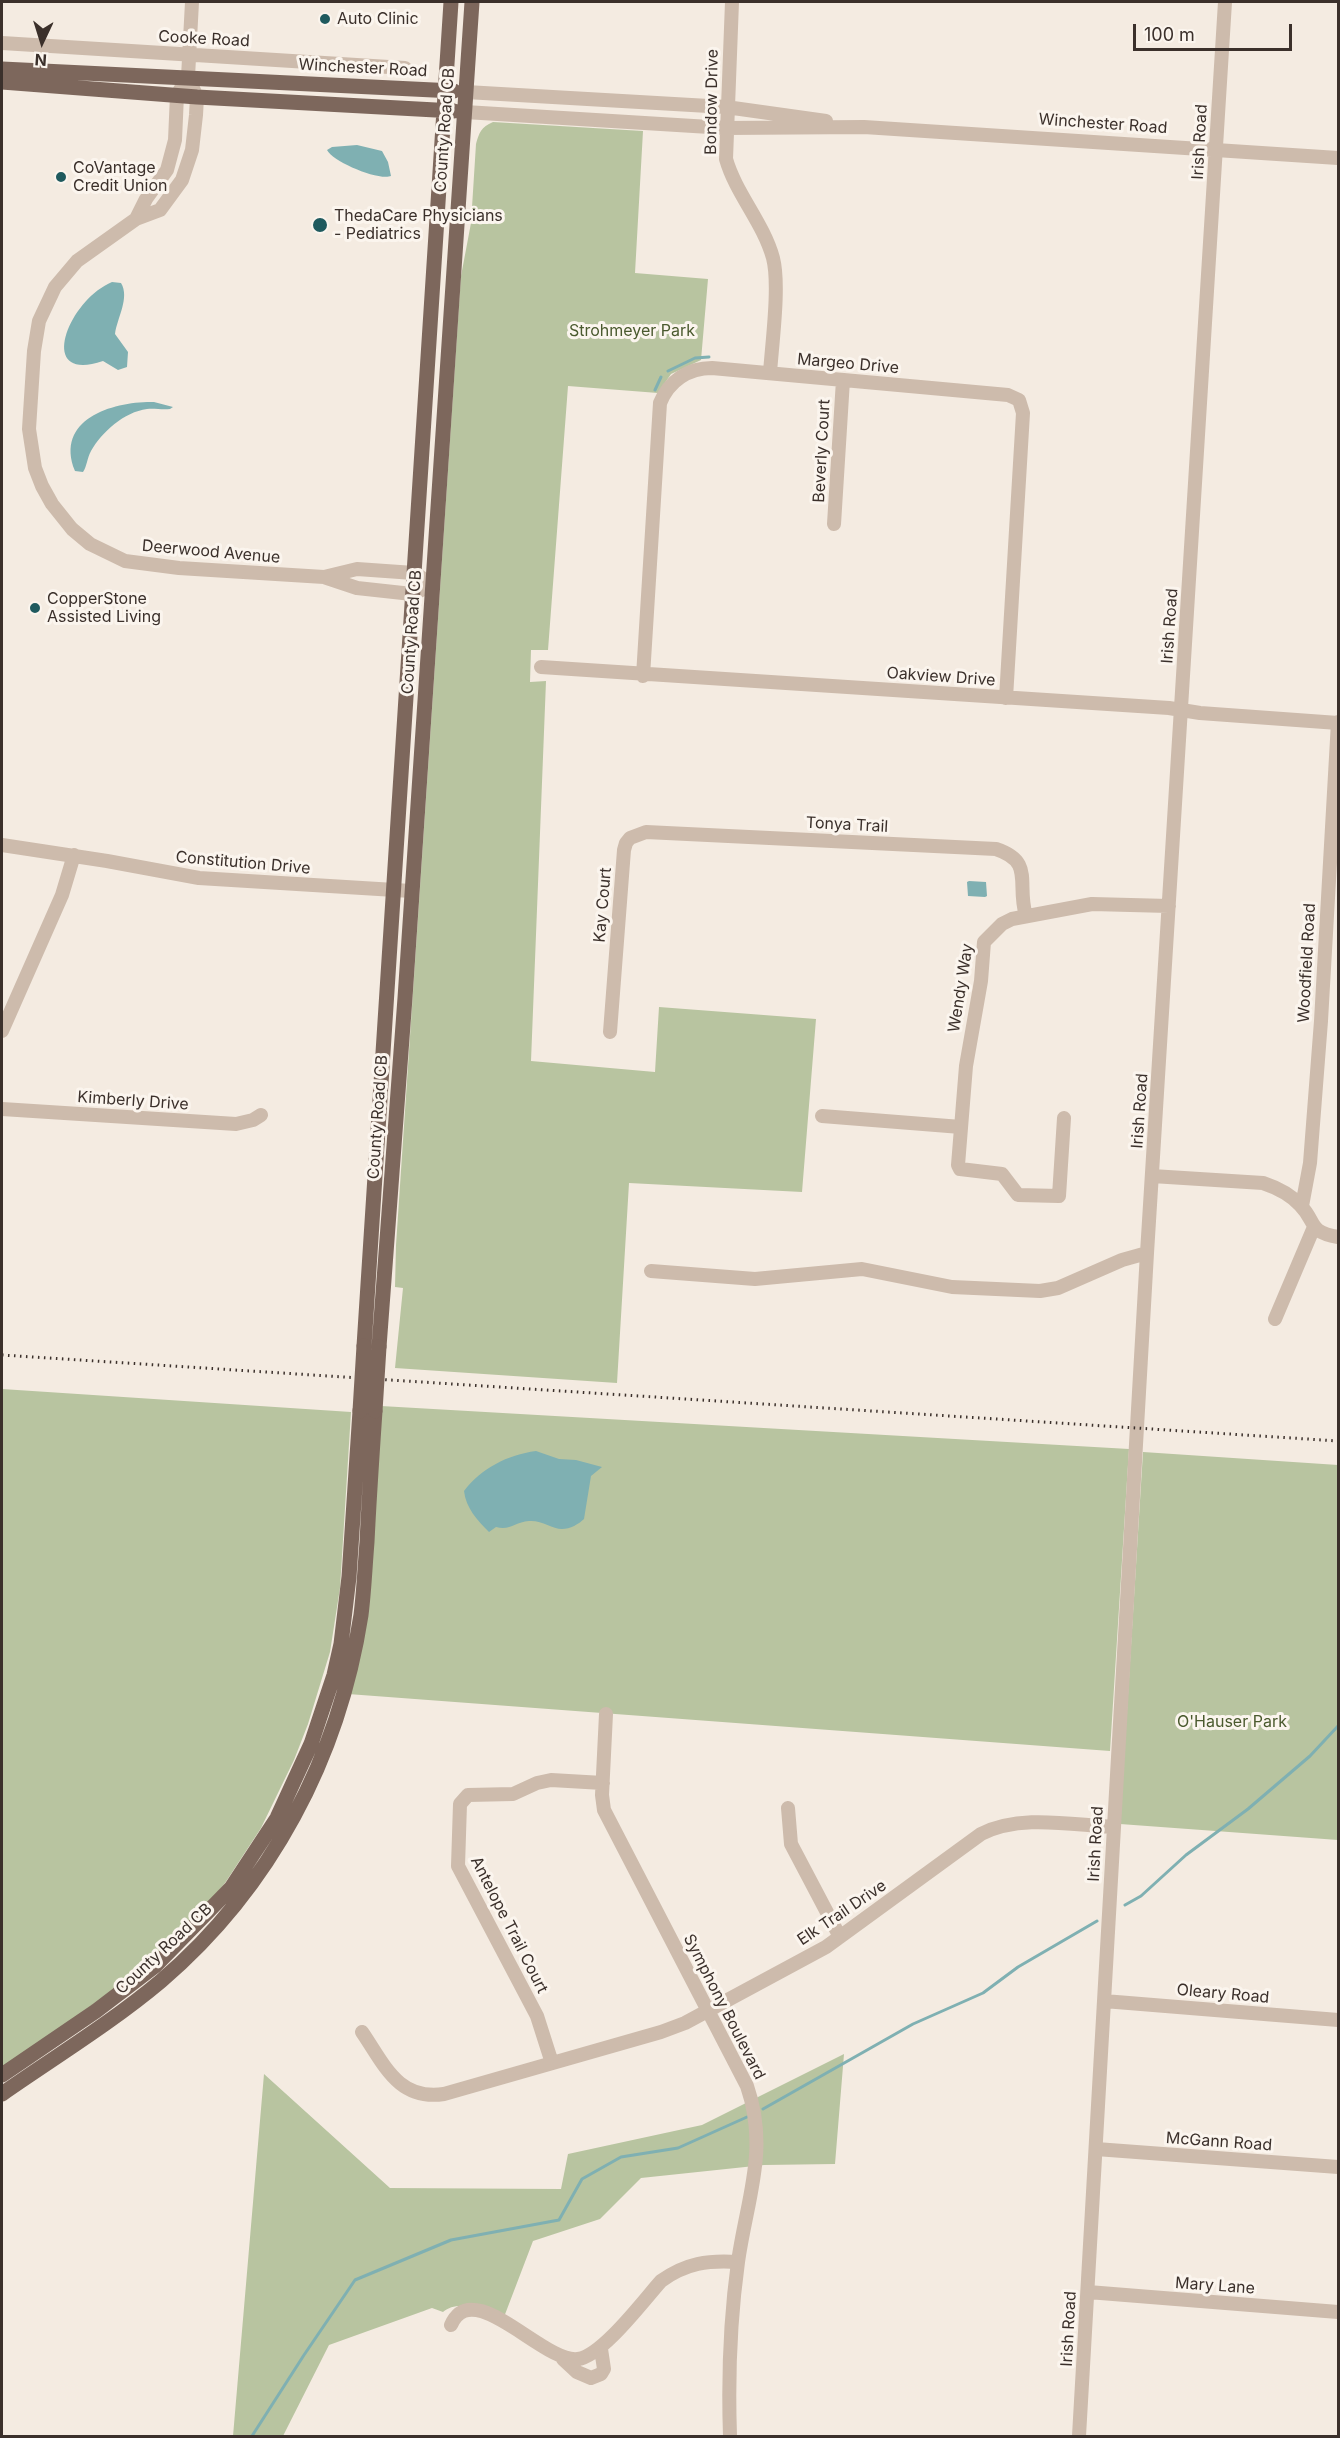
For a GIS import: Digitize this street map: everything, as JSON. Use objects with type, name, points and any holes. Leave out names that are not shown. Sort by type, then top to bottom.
[{"type":"main road","name":"County Road CB","points":[[2,2094],[132,2005],[169,1974],[221,1924],[271,1858],[288,1829],[327,1745],[355,1649],[361,1613],[392,890],[451,2]]},
{"type":"main road","name":"County Road CB","points":[[372,1346],[411,891],[472,2]]},
{"type":"main road","name":"Winchester Road","points":[[2,69],[466,92]]},
{"type":"main road","name":"Winchester Road","points":[[2,82],[197,97],[465,112]]},
{"type":"main road","name":"County Road CB","points":[[2,2075],[126,1989],[162,1959],[231,1888],[277,1818],[311,1744],[330,1687],[341,1644],[368,1411]]},
{"type":"street","points":[[188,77],[192,2]]},
{"type":"street","name":"Bondow Drive","points":[[732,2],[725,149],[728,167],[768,243],[773,258],[776,278],[770,373]]},
{"type":"street","name":"Irish Road","points":[[1079,2436],[1152,1176],[1225,2]]},
{"type":"street","name":"Cooke Road","points":[[2,44],[405,68]]},
{"type":"street","name":"Deerwood Avenue","points":[[136,219],[146,199],[167,170],[175,140],[177,95],[188,77]]},
{"type":"street","name":"Deerwood Avenue","points":[[188,77],[197,97],[194,141],[182,180],[160,210],[136,219],[82,258],[66,273],[45,304],[35,340],[29,429],[31,449],[42,486],[52,504],[72,529],[90,544],[125,561],[179,568],[324,577],[357,588],[412,594],[433,585]]},
{"type":"street","name":"Winchester Road","points":[[466,92],[726,107],[864,127]]},
{"type":"street","name":"Winchester Road","points":[[465,112],[726,128],[864,127],[1338,158]]},
{"type":"street","name":"Margeo Drive","points":[[643,676],[660,410],[663,397],[678,379],[702,368],[1015,396],[1023,407],[1006,698]]},
{"type":"street","name":"Beverly Court","points":[[834,524],[843,380]]},
{"type":"street","name":"Deerwood Avenue","points":[[324,577],[357,569],[414,573],[433,585]]},
{"type":"street","name":"Oakview Drive","points":[[542,668],[1338,722]]},
{"type":"street","name":"Woodfield Road","points":[[1302,1206],[1310,1163],[1321,1021],[1338,722]]},
{"type":"street","name":"Tonya Trail","points":[[624,850],[630,838],[646,832],[996,849],[1014,856],[1019,861],[1021,894],[1026,916]]},
{"type":"street","name":"Constitution Drive","points":[[2,845],[74,855],[199,878],[411,891]]},
{"type":"street","name":"Kay Court","points":[[610,1032],[624,850]]},
{"type":"street","points":[[2,1031],[62,895],[74,855]]},
{"type":"street","name":"Wendy Way","points":[[1064,1118],[1059,1196],[1018,1194],[1002,1174],[960,1169],[958,1165],[966,1066],[981,981],[984,942],[1002,924],[1026,916],[1092,904],[1169,906]]},
{"type":"street","name":"Kimberly Drive","points":[[2,1109],[236,1124],[253,1120],[261,1115]]},
{"type":"street","points":[[822,1116],[961,1127]]},
{"type":"street","points":[[1152,1176],[1263,1183],[1284,1191],[1302,1206],[1314,1227],[1320,1232],[1338,1237]]},
{"type":"street","points":[[1275,1319],[1314,1227]]},
{"type":"street","points":[[651,1271],[754,1279],[862,1269],[952,1287],[1040,1291],[1058,1288],[1122,1260],[1148,1253]]},
{"type":"street","name":"Symphony Boulevard","points":[[606,1714],[602,1803],[607,1817],[747,2086],[757,2125],[756,2166],[738,2262],[730,2361],[729,2436]]},
{"type":"street","name":"Antelope Trail Court","points":[[552,2063],[537,2016],[458,1866],[459,1810],[463,1798],[474,1794],[513,1794],[543,1781],[603,1783]]},
{"type":"street","points":[[788,1808],[791,1844],[840,1937]]},
{"type":"street","name":"Elk Trail Drive","points":[[362,2032],[393,2077],[408,2090],[425,2095],[444,2094],[673,2029],[818,1952],[989,1830],[1019,1822],[1114,1827]]},
{"type":"street","name":"Oleary Road","points":[[1104,2001],[1338,2020]]},
{"type":"street","name":"McGann Road","points":[[1096,2149],[1338,2167]]},
{"type":"street","points":[[563,2359],[577,2360],[601,2349],[661,2281],[673,2272],[701,2262],[738,2262]]},
{"type":"street","name":"Mary Lane","points":[[1088,2292],[1338,2312]]},
{"type":"street","points":[[451,2325],[454,2316],[461,2312],[478,2310],[503,2321],[563,2359],[577,2372],[591,2378],[601,2374],[604,2370],[601,2349]]},
{"type":"green space","name":"Strohmeyer Park","points":[[493,122],[643,131],[635,273],[708,279],[701,360],[671,374],[658,393],[568,386],[548,650],[531,650],[530,682],[546,681],[531,1061],[655,1072],[659,1007],[816,1019],[802,1192],[629,1183],[617,1383],[395,1368],[403,1288],[395,1287],[396,1245],[461,276],[471,223],[476,144],[481,131]]},
{"type":"green space","points":[[2,1389],[351,1412],[340,1588],[330,1652],[308,1724],[294,1760],[261,1828],[225,1883],[196,1918],[131,1978],[2,2068]]},
{"type":"green space","points":[[381,1406],[1129,1449],[1110,1751],[348,1694]]},
{"type":"green space","name":"O'Hauser Park","points":[[1143,1452],[1338,1465],[1338,1840],[1120,1824]]},
{"type":"green space","points":[[844,2054],[835,2164],[764,2165],[641,2178],[600,2219],[533,2241],[504,2317],[465,2306],[457,2306],[443,2312],[432,2308],[329,2345],[283,2436],[233,2436],[264,2074],[390,2188],[561,2189],[568,2154],[702,2125]]},
{"type":"water","points":[[357,145],[382,151],[388,162],[391,176],[377,176],[347,165],[327,150],[332,147]]},
{"type":"water","points":[[112,282],[121,283],[123,289],[124,302],[115,334],[128,352],[127,367],[118,370],[103,361],[82,365],[70,361],[65,351],[66,337],[72,321],[82,306],[96,292]]},
{"type":"water","points":[[154,402],[173,407],[138,411],[114,424],[96,444],[83,472],[75,471],[71,453],[73,438],[80,426],[92,416],[106,409]]},
{"type":"water","points":[[967,882],[986,882],[987,896],[968,896]]},
{"type":"water","points":[[536,1451],[559,1459],[576,1460],[602,1467],[591,1476],[584,1519],[565,1529],[529,1521],[505,1528],[496,1527],[489,1532],[476,1518],[464,1491],[487,1469],[505,1459]]},
{"type":"waterway","points":[[668,371],[695,358],[709,357]]},
{"type":"waterway","points":[[655,390],[661,377]]},
{"type":"waterway","points":[[1125,1905],[1141,1896],[1186,1855],[1248,1809],[1310,1756],[1338,1726]]},
{"type":"waterway","points":[[763,2109],[913,2024],[983,1993],[1018,1967],[1097,1921]]},
{"type":"waterway","points":[[252,2436],[355,2280],[451,2240],[559,2220],[582,2179],[621,2157],[678,2148],[747,2117]]},
{"type":"railway","points":[[2,1355],[1338,1441]]},
{"type":"place","name":"Auto Clinic","points":[[325,19]]},
{"type":"place","name":"CoVantage Credit Union","points":[[61,177]]},
{"type":"place","name":"ThedaCare Physicians - Pediatrics","points":[[320,225]]},
{"type":"place","name":"CopperStone Assisted Living","points":[[35,608]]}]
